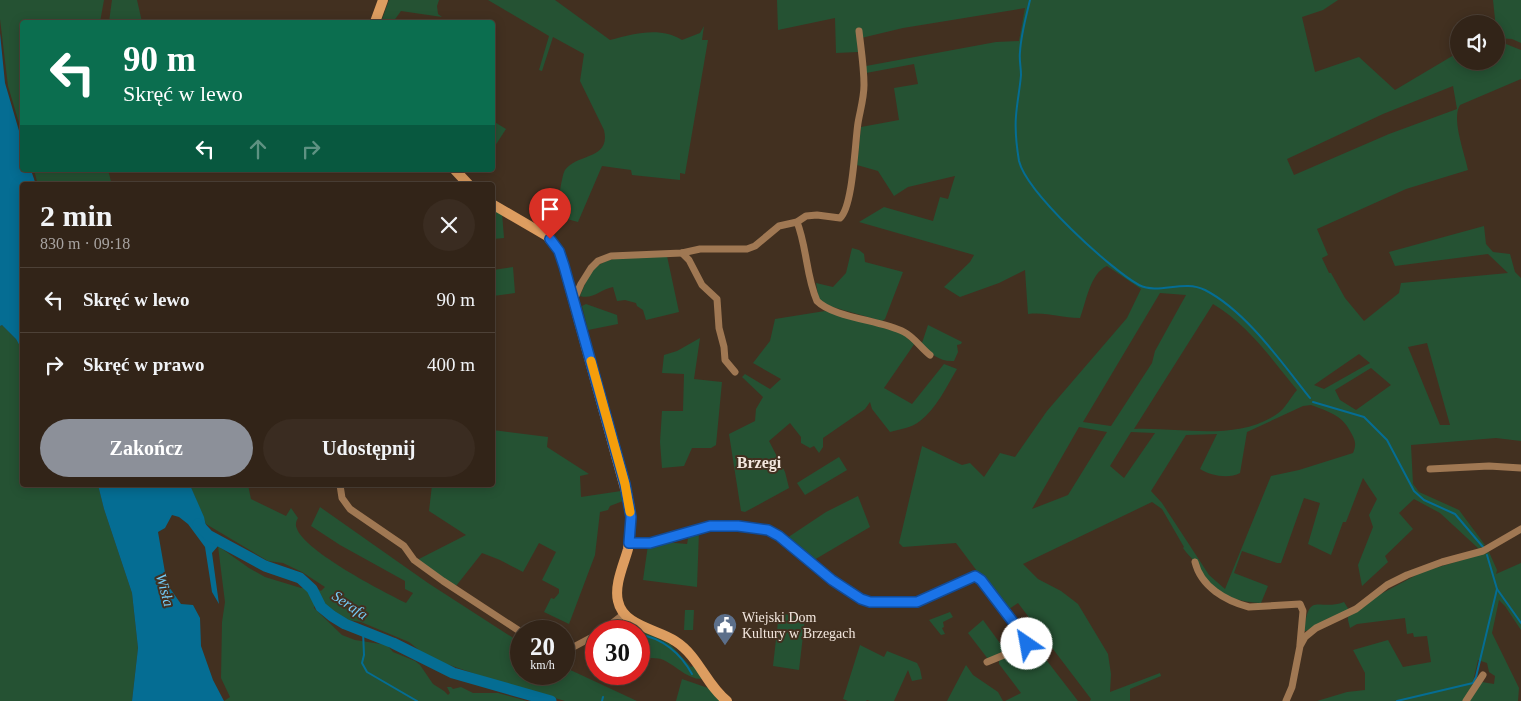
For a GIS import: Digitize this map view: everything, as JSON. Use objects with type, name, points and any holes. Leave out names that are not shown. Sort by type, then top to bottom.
[{"type":"street","points":[[376,20],[383,0]]},
{"type":"street","points":[[574,300],[591,268],[604,258],[620,255],[682,253],[700,249],[741,250],[751,248],[779,226],[797,222],[806,216],[840,218],[848,204],[857,126],[864,86],[859,31]]},
{"type":"street","points":[[457,172],[466,182]]},
{"type":"street","points":[[495,206],[536,228],[559,251],[625,484],[631,517],[629,543],[617,592],[618,601],[624,614],[632,620],[682,645],[712,685],[728,701]]},
{"type":"street","points":[[797,222],[817,301],[829,309],[902,331],[915,340],[930,355]]},
{"type":"street","points":[[682,253],[693,266],[702,286],[717,298],[719,328],[725,360],[735,372]]},
{"type":"street","points":[[1430,469],[1489,466],[1521,468]]},
{"type":"street","points":[[340,487],[342,498],[353,512],[404,546],[414,560],[443,581],[510,625]]},
{"type":"street","points":[[629,543],[650,543],[710,526],[738,526],[768,530],[779,536],[832,580],[861,599],[870,602],[917,602],[975,576],[981,580],[1026,639],[1027,644],[987,662]]},
{"type":"street","points":[[1300,646],[1305,637],[1316,628],[1356,609],[1387,586],[1400,579],[1436,564],[1483,551],[1521,529]]},
{"type":"street","points":[[1194,562],[1196,568],[1212,589],[1242,605],[1249,607],[1300,604],[1303,611],[1300,646],[1292,687],[1286,701]]},
{"type":"street","points":[[616,620],[624,614]]},
{"type":"street","points":[[1466,701],[1484,675]]},
{"type":"green space","points":[[0,0],[104,0],[100,20],[20,20],[20,126],[8,86],[0,19]]},
{"type":"green space","points":[[112,0],[137,0],[142,20],[109,20]]},
{"type":"green space","points":[[389,0],[439,0],[437,6],[438,14],[442,17],[401,11],[394,20],[382,20]]},
{"type":"green space","points":[[488,0],[555,0],[610,40],[646,32],[656,32],[665,33],[682,40],[700,33],[704,26],[702,40],[708,40],[685,174],[680,173],[680,180],[632,175],[631,170],[602,166],[578,222],[556,216],[565,170],[570,165],[598,151],[603,147],[605,140],[604,130],[580,81],[584,54],[553,37],[542,71],[539,70],[549,36]]},
{"type":"green space","points":[[777,0],[1338,0],[1323,10],[1302,17],[1315,72],[1359,57],[1395,90],[1450,57],[1450,70],[1505,70],[1505,44],[1521,50],[1521,79],[1460,105],[1457,119],[1458,128],[1468,170],[1406,189],[1317,229],[1328,255],[1322,258],[1329,273],[1331,273],[1345,298],[1364,321],[1399,293],[1401,283],[1508,273],[1488,254],[1395,266],[1389,252],[1484,226],[1486,244],[1493,252],[1510,254],[1515,272],[1521,278],[1521,441],[1496,438],[1411,445],[1413,484],[1419,492],[1459,510],[1485,545],[1479,549],[1440,513],[1414,499],[1399,513],[1413,529],[1385,556],[1388,562],[1362,586],[1358,565],[1373,527],[1369,515],[1377,499],[1363,478],[1346,522],[1343,522],[1331,555],[1308,544],[1320,503],[1304,498],[1281,563],[1242,551],[1234,573],[1268,586],[1261,603],[1231,598],[1212,586],[1198,565],[1183,548],[1162,509],[1152,502],[1023,564],[1038,579],[1061,591],[1078,604],[1108,654],[1111,674],[1110,692],[1160,673],[1161,676],[1130,689],[1130,701],[1090,701],[1091,699],[1018,603],[1009,609],[1004,607],[956,543],[903,547],[899,543],[922,446],[962,465],[970,463],[984,477],[1000,453],[1015,457],[1047,411],[1127,318],[1141,289],[1107,266],[1096,275],[1089,289],[1080,318],[1028,314],[1025,270],[999,283],[960,297],[944,287],[970,262],[974,255],[859,222],[884,207],[933,221],[940,197],[948,199],[955,176],[908,187],[894,196],[878,171],[857,165],[861,127],[899,120],[894,88],[918,84],[914,64],[866,73],[866,66],[996,42],[1019,41],[1025,8],[903,28],[857,39],[858,52],[836,53],[835,18],[778,30]],"holes":[[[1453,86],[1457,109],[1389,134],[1294,175],[1287,159],[1383,114]],[[1160,293],[1186,295],[1155,351],[1152,363],[1111,426],[1083,422]],[[1213,304],[1226,312],[1248,332],[1297,390],[1280,412],[1261,423],[1244,428],[1226,431],[1134,429]],[[1427,343],[1450,425],[1440,425],[1408,347]],[[1359,354],[1370,363],[1324,389],[1314,385]],[[1371,368],[1391,385],[1356,410],[1340,400],[1335,390]],[[1311,405],[1343,421],[1353,437],[1355,447],[1353,453],[1299,470],[1271,476],[1225,589],[1209,575],[1162,503],[1151,491],[1186,435],[1217,434],[1200,469],[1220,476],[1231,476],[1240,473],[1247,432],[1303,406]],[[1079,427],[1107,432],[1068,495],[1032,509]],[[1131,432],[1155,433],[1124,478],[1110,466]]]},
{"type":"green space","points":[[1493,0],[1521,0],[1521,43],[1505,39],[1505,15],[1495,15]]},
{"type":"green space","points":[[495,122],[506,129],[495,146]]},
{"type":"green space","points":[[35,172],[109,172],[111,182],[37,182]]},
{"type":"green space","points":[[495,210],[502,213],[504,238],[495,239]]},
{"type":"green space","points":[[852,248],[864,254],[865,262],[903,272],[885,319],[882,321],[829,306],[819,301],[816,283],[833,287],[846,273]]},
{"type":"green space","points":[[667,256],[679,312],[646,320],[643,310],[636,303],[625,300],[617,301],[613,287],[589,297],[580,296],[590,274],[604,262],[625,257]]},
{"type":"green space","points":[[513,267],[515,293],[495,296],[495,270]]},
{"type":"green space","points":[[586,304],[617,315],[618,324],[588,330],[582,306]]},
{"type":"green space","points":[[825,311],[905,334],[908,339],[915,343],[884,388],[912,404],[944,364],[957,369],[931,410],[920,421],[910,427],[890,432],[872,409],[870,402],[865,409],[823,438],[823,447],[819,453],[814,446],[810,448],[801,443],[801,437],[790,423],[769,441],[785,472],[789,488],[745,512],[741,511],[729,434],[755,421],[756,409],[763,397],[742,377],[745,374],[770,389],[781,379],[753,363],[770,341],[775,319]]},
{"type":"green space","points":[[2,325],[16,339],[20,346],[20,487],[98,487],[132,593],[138,648],[132,701],[0,701],[0,326]]},
{"type":"green space","points":[[928,325],[962,342],[957,345],[958,352],[954,361],[944,360],[936,356],[928,351],[922,343]]},
{"type":"green space","points":[[700,338],[694,379],[722,382],[716,445],[711,448],[692,448],[684,466],[662,468],[660,442],[662,411],[683,411],[684,374],[662,373],[664,355],[677,351]]},
{"type":"green space","points":[[495,430],[548,437],[547,447],[589,474],[580,476],[581,497],[621,491],[623,501],[610,506],[608,510],[600,512],[595,555],[571,620],[561,620],[544,612],[551,598],[554,599],[559,593],[559,589],[542,580],[556,552],[539,543],[523,572],[482,553],[456,586],[417,560],[466,535],[429,511],[432,487],[495,487]]},
{"type":"green space","points":[[839,457],[847,470],[805,495],[797,483]]},
{"type":"green space","points":[[191,487],[248,487],[251,499],[286,516],[291,508],[298,518],[296,523],[297,529],[314,549],[380,590],[406,603],[413,593],[405,589],[405,581],[340,545],[311,526],[320,507],[428,583],[510,636],[510,685],[429,658],[409,642],[361,622],[342,619],[333,613],[318,596],[315,599],[314,608],[342,635],[355,640],[387,645],[393,652],[420,665],[433,684],[448,695],[450,693],[447,687],[453,689],[461,687],[473,693],[498,693],[527,701],[224,701],[230,697],[221,678],[222,622],[225,602],[218,546],[265,577],[301,588],[308,588],[312,585],[321,591],[325,587],[302,572],[283,563],[268,561],[206,524]]},
{"type":"green space","points":[[858,496],[870,527],[814,560],[787,538],[826,512]]},
{"type":"green space","points":[[699,531],[697,587],[643,580],[648,545],[663,542],[687,544],[689,534]]},
{"type":"green space","points":[[1489,552],[1497,570],[1496,574],[1521,563],[1521,630],[1499,600],[1492,633],[1519,688],[1518,701],[1469,701],[1482,682],[1494,684],[1495,676],[1489,672],[1487,663],[1478,660],[1472,686],[1463,701],[1317,701],[1347,692],[1365,690],[1365,673],[1353,650],[1388,640],[1403,667],[1431,662],[1427,636],[1414,637],[1413,633],[1407,634],[1405,618],[1357,624],[1350,628],[1348,617],[1377,596],[1422,572]]},
{"type":"green space","points":[[1344,602],[1349,610],[1304,631],[1306,618],[1312,606]]},
{"type":"green space","points":[[685,610],[694,610],[693,630],[684,630]]},
{"type":"green space","points":[[950,612],[953,617],[943,622],[944,627],[942,628],[945,634],[941,635],[929,620]]},
{"type":"green space","points":[[779,613],[805,618],[799,670],[773,666]]},
{"type":"green space","points":[[983,620],[1005,650],[988,659],[968,633]]},
{"type":"green space","points":[[650,635],[670,644],[691,667],[693,666],[701,673],[703,679],[692,677],[660,659],[650,658]]},
{"type":"green space","points":[[1034,644],[1078,701],[1005,701],[1021,693],[999,664],[999,659]]},
{"type":"green space","points":[[860,645],[884,657],[887,651],[917,663],[922,679],[912,681],[908,670],[894,701],[848,701],[843,699]]},
{"type":"green space","points":[[966,665],[973,675],[998,692],[1003,701],[947,701]]},
{"type":"green space","points":[[575,672],[585,677],[585,685],[603,685],[637,701],[565,701],[510,685],[575,685]]},
{"type":"green space","points":[[682,679],[708,688],[720,701],[676,701]]},
{"type":"water","points":[[0,33],[5,83],[20,134],[20,172],[32,172],[35,182],[20,182],[20,346],[16,339],[2,325],[0,326]]},
{"type":"water","name":"Wisła","points":[[98,487],[191,487],[204,517],[208,535],[218,546],[212,553],[219,604],[212,592],[205,547],[188,524],[179,517],[172,515],[165,528],[158,532],[167,584],[181,604],[193,605],[200,618],[201,646],[213,680],[224,701],[132,701],[138,648],[132,593]]},
{"type":"waterway","points":[[1030,0],[1021,45],[1021,75],[1016,116],[1019,161],[1025,175],[1037,192],[1071,229],[1109,263],[1139,285],[1147,288],[1197,287],[1220,299],[1249,324],[1310,398]]},
{"type":"waterway","points":[[1313,402],[1364,417],[1387,440],[1414,491],[1424,500],[1455,514],[1483,547]]},
{"type":"waterway","name":"Serafa","points":[[198,524],[208,535],[265,566],[300,578],[312,589],[321,607],[345,624],[393,643],[453,673],[551,701]]},
{"type":"waterway","points":[[1487,555],[1497,589],[1521,623]]},
{"type":"waterway","points":[[1397,701],[1473,683],[1497,589]]},
{"type":"waterway","points":[[363,631],[364,655],[362,663],[367,672],[417,701]]},
{"type":"waterway","points":[[650,637],[663,643],[676,653],[692,674]]},
{"type":"waterway","points":[[602,701],[603,697]]},
{"type":"slow traffic","points":[[591,361],[625,484],[630,512]]},
{"type":"place","name":"Wiejski Dom Kultury w Brzegach","points":[[725,646]]},
{"type":"district","name":"Brzegi","points":[[759,462]]},
{"type":"route","points":[[550,239],[559,251],[564,266],[625,484],[631,517],[629,543],[650,543],[710,526],[738,526],[768,530],[779,536],[832,580],[861,599],[870,602],[917,602],[975,576],[981,580],[1004,610],[1026,639],[1027,644]]}]
